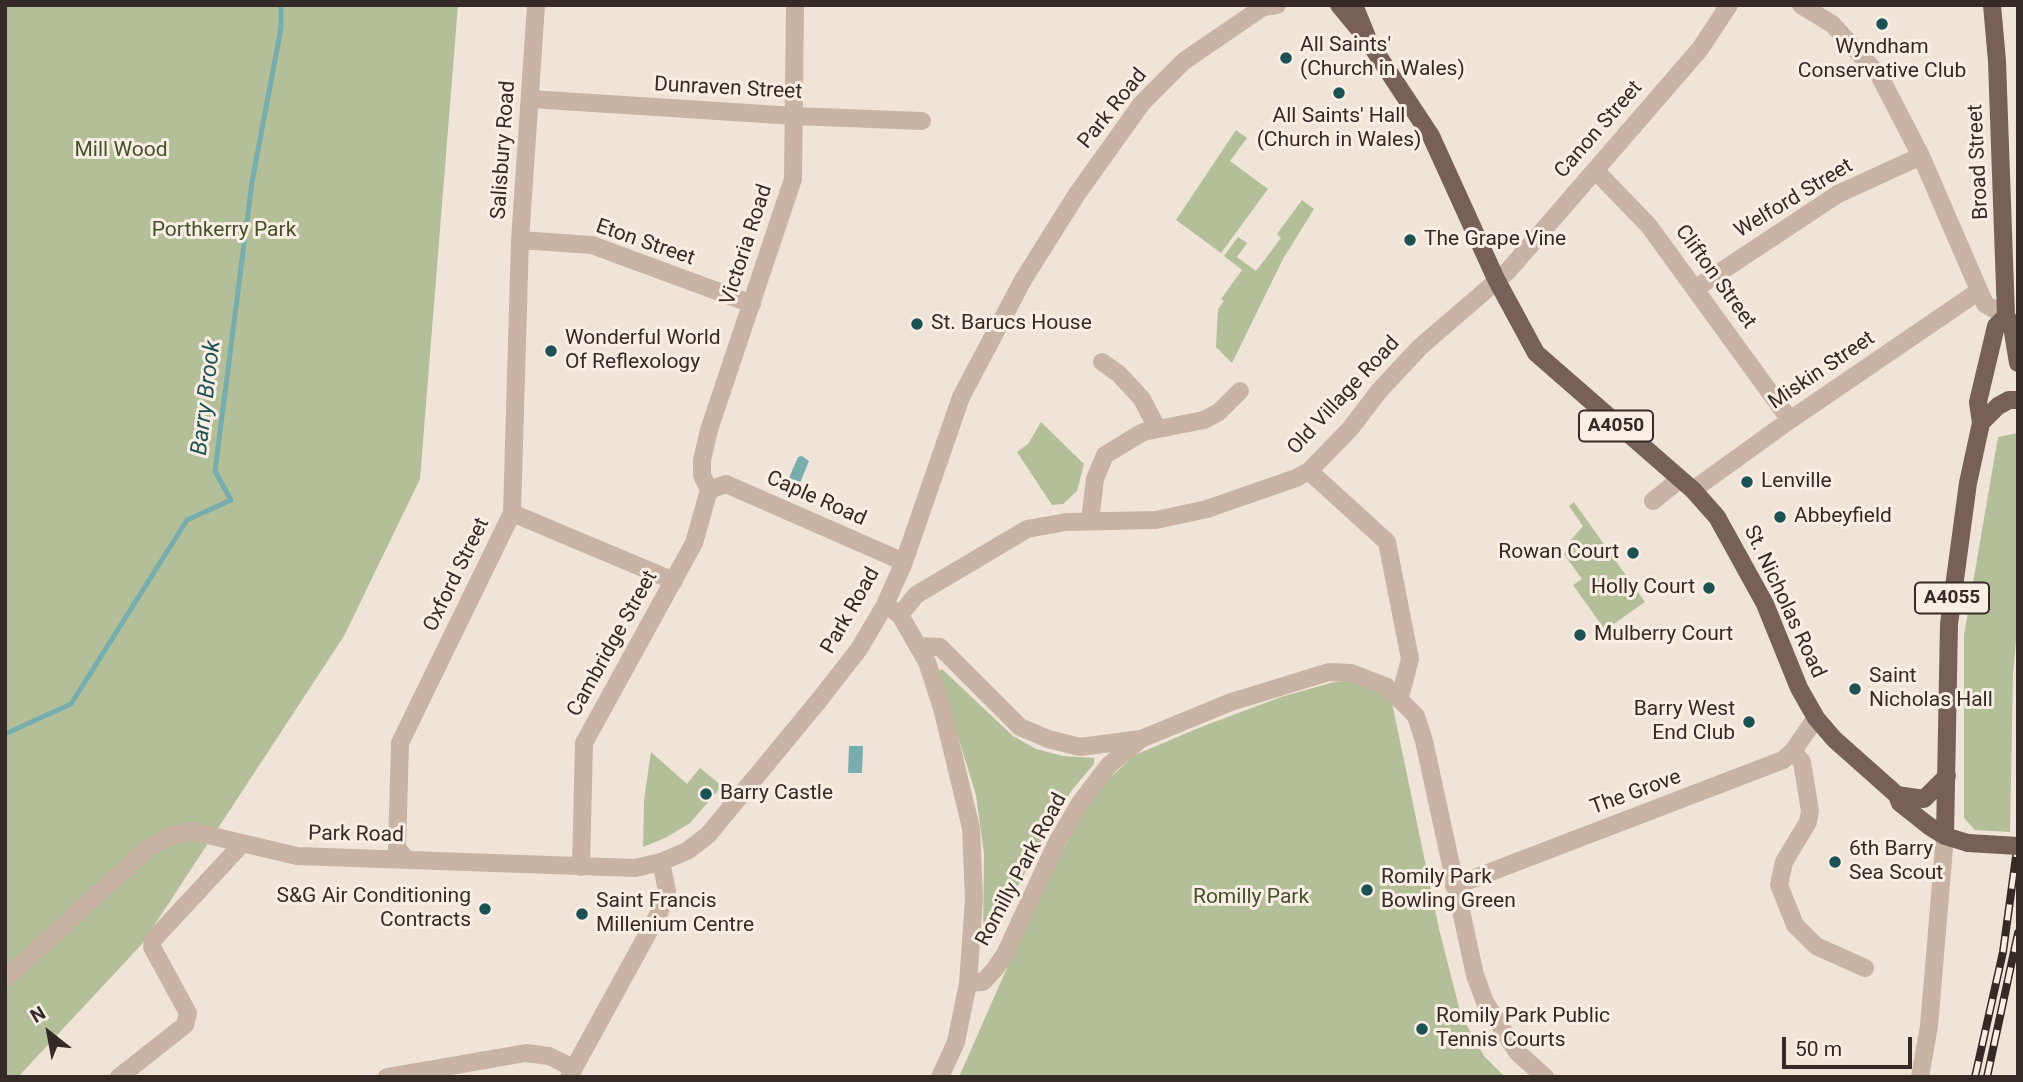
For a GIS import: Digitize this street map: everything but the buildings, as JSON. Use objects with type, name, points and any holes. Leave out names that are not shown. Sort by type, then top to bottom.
[{"type":"main road","name":"St. Nicholas Road","points":[[1339,5],[1363,33],[1431,136],[1496,279],[1535,353],[1686,485],[1717,517],[1765,604],[1799,688],[1816,718],[1834,739],[1897,795],[1900,803],[1945,836]]},
{"type":"main road","name":"St. Nicholas Road","points":[[1354,5],[1363,33]]},
{"type":"main road","name":"Broad Street","points":[[1992,5],[1997,51],[2006,316]]},
{"type":"main road","name":"A4055","points":[[1945,836],[1949,624],[1968,483],[1981,423],[1978,402],[1996,326],[2006,316],[2012,326],[2018,363]]},
{"type":"main road","points":[[1981,423],[1998,406],[2009,400],[2018,400]]},
{"type":"main road","points":[[1897,795],[1924,799],[1947,776]]},
{"type":"main road","name":"A4050","points":[[1945,836],[1968,843],[2018,846]]},
{"type":"street","name":"Salisbury Road","points":[[519,298],[520,240],[536,5]]},
{"type":"street","name":"Victoria Road","points":[[709,490],[702,475],[702,460],[793,179],[795,5]]},
{"type":"street","name":"Canon Street","points":[[1496,279],[1507,272],[1700,49],[1729,5]]},
{"type":"street","points":[[1801,5],[1832,24],[1880,75],[1921,156],[1979,291],[1988,307],[2006,316]]},
{"type":"street","name":"Park Road","points":[[5,979],[146,850],[169,836],[191,831],[296,856],[635,868],[661,862],[687,850],[708,835],[893,610],[904,562],[961,397],[975,366],[1023,280],[1077,194],[1142,103],[1184,61],[1268,6]]},
{"type":"street","name":"Dunraven Street","points":[[531,99],[794,116],[922,121]]},
{"type":"street","name":"Welford Street","points":[[1696,288],[1838,194],[1921,156]]},
{"type":"street","name":"Clifton Street","points":[[1595,170],[1649,226],[1790,420]]},
{"type":"street","name":"Eton Street","points":[[520,240],[592,245],[752,304]]},
{"type":"street","name":"Old Village Road","points":[[893,610],[1027,529],[1049,523],[1169,517],[1207,509],[1309,471],[1350,429],[1379,391],[1420,347],[1496,279]]},
{"type":"street","name":"Miskin Street","points":[[1653,501],[1686,485],[1790,420],[1979,291]]},
{"type":"street","name":"Oxford Street","points":[[407,859],[397,848],[400,743],[512,513],[519,298]]},
{"type":"street","points":[[1102,362],[1119,374],[1142,399],[1157,428]]},
{"type":"street","points":[[1090,521],[1095,479],[1105,455],[1130,438],[1157,428],[1190,426],[1204,420],[1219,412],[1240,391]]},
{"type":"street","points":[[1309,471],[1387,542],[1410,659],[1400,696]]},
{"type":"street","name":"Caple Road","points":[[709,490],[726,484],[904,562]]},
{"type":"street","name":"Cambridge Street","points":[[581,867],[584,743],[694,543],[709,490]]},
{"type":"street","points":[[512,513],[674,581]]},
{"type":"street","name":"Romilly Park Road","points":[[893,610],[919,646],[942,708],[971,828],[974,899],[968,983],[956,1042],[940,1077]]},
{"type":"street","name":"Romilly Park Road","points":[[919,646],[940,647],[1020,727],[1048,739],[1080,747],[1141,738],[1231,702],[1329,672],[1371,679],[1400,696],[1416,716],[1424,741],[1454,886],[1475,975],[1485,1002],[1517,1052],[1545,1077]]},
{"type":"street","name":"The Grove","points":[[1454,886],[1783,761],[1794,751],[1816,718]]},
{"type":"street","name":"Romilly Park Road","points":[[968,983],[982,982],[995,969],[1056,842],[1080,803],[1109,765],[1141,738]]},
{"type":"street","points":[[1794,751],[1802,762],[1810,811],[1808,822],[1784,862],[1779,885],[1795,925],[1815,946],[1865,968]]},
{"type":"street","points":[[1920,1077],[1929,1026],[1945,836]]},
{"type":"street","points":[[119,1077],[185,1025],[188,1013],[152,947],[153,940],[242,844]]},
{"type":"street","points":[[387,1077],[526,1053],[549,1056],[571,1073],[659,913],[667,891],[661,862]]},
{"type":"green space","name":"Porthkerry Park","points":[[5,5],[458,5],[420,479],[344,636],[142,944],[18,1077],[5,1077]]},
{"type":"green space","points":[[1236,130],[1247,138],[1230,161],[1268,189],[1221,253],[1176,220]]},
{"type":"green space","points":[[1302,200],[1314,209],[1283,259],[1232,363],[1216,347],[1218,309],[1224,301],[1221,299],[1242,270],[1224,256],[1238,237],[1247,243],[1237,257],[1256,271],[1281,238],[1277,234]]},
{"type":"green space","points":[[1041,422],[1084,464],[1077,491],[1063,504],[1052,505],[1017,452],[1028,444]]},
{"type":"green space","points":[[2018,433],[2018,618],[2013,674],[2010,832],[1975,830],[1964,818],[1964,635],[1998,437]]},
{"type":"green space","points":[[1574,502],[1645,602],[1605,630],[1573,585],[1582,579],[1564,554],[1573,546],[1570,541],[1583,526],[1569,506]]},
{"type":"green space","points":[[942,669],[1013,736],[1036,749],[1063,756],[1094,758],[1094,764],[1072,790],[1044,836],[989,942],[983,942],[984,854],[976,795],[938,672]]},
{"type":"green space","name":"Romilly Park","points":[[1364,679],[1390,693],[1439,929],[1461,1015],[1484,1056],[1505,1077],[959,1077],[1017,945],[1064,848],[1090,800],[1114,774],[1135,755],[1201,727],[1281,697],[1334,682]]},
{"type":"green space","points":[[651,752],[687,784],[700,768],[722,786],[690,823],[643,847],[644,800]]},
{"type":"water","points":[[802,456],[809,461],[800,483],[789,478],[798,457]]},
{"type":"water","points":[[849,746],[863,746],[862,773],[848,773]]},
{"type":"waterway","name":"Barry Brook","points":[[5,734],[71,704],[187,520],[231,500],[215,471],[252,182],[281,28],[281,5]]},
{"type":"railway","points":[[1975,1077],[2003,952],[2018,842]]},
{"type":"railway","points":[[1987,1077],[2018,933]]},
{"type":"place","name":"Wyndham Conservative Club","points":[[1882,24]]},
{"type":"place","name":"All Saints' (Church in Wales)","points":[[1286,58]]},
{"type":"place","name":"All Saints' Hall (Church in Wales)","points":[[1339,93]]},
{"type":"place","name":"The Grape Vine","points":[[1410,240]]},
{"type":"place","name":"St. Barucs House","points":[[917,324]]},
{"type":"place","name":"Wonderful World Of Reflexology","points":[[551,351]]},
{"type":"place","name":"Lenville","points":[[1747,482]]},
{"type":"place","name":"Abbeyfield","points":[[1780,517]]},
{"type":"place","name":"Rowan Court","points":[[1633,553]]},
{"type":"place","name":"Holly Court","points":[[1709,588]]},
{"type":"place","name":"Mulberry Court","points":[[1580,635]]},
{"type":"place","name":"Saint Nicholas Hall","points":[[1855,689]]},
{"type":"place","name":"Barry West End Club","points":[[1749,722]]},
{"type":"place","name":"Barry Castle","points":[[706,794]]},
{"type":"place","name":"6th Barry Sea Scout","points":[[1835,862]]},
{"type":"place","name":"Romily Park Bowling Green","points":[[1367,890]]},
{"type":"place","name":"S&G Air Conditioning Contracts","points":[[485,909]]},
{"type":"place","name":"Saint Francis Millenium Centre","points":[[582,914]]},
{"type":"place","name":"Romily Park Public Tennis Courts","points":[[1422,1029]]},
{"type":"park label","name":"Mill Wood","points":[[121,151]]}]
